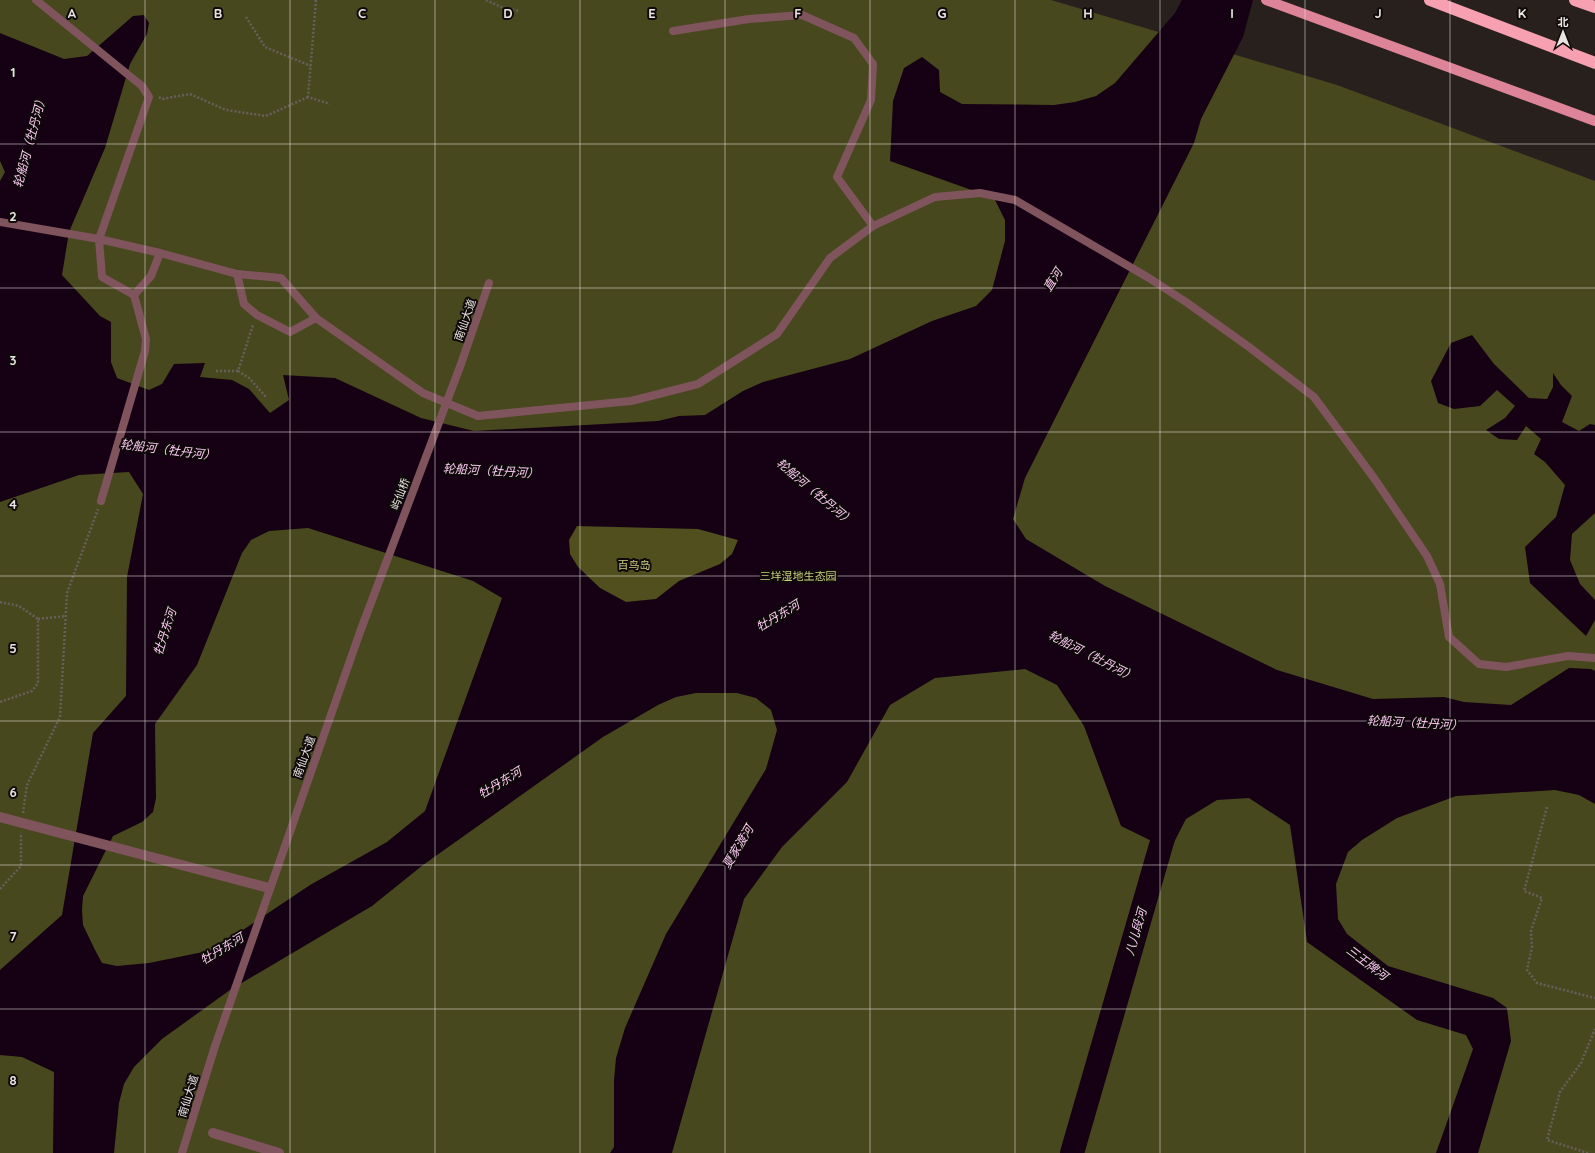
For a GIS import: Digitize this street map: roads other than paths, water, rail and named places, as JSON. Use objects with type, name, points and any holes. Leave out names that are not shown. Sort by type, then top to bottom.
[{"type":"highway","points":[[1430,0],[1595,63]]},
{"type":"highway","points":[[1575,0],[1595,7]]},
{"type":"main road","points":[[1266,0],[1595,121]]},
{"type":"street","points":[[0,817],[269,888]]},
{"type":"street","points":[[213,1133],[279,1153]]},
{"type":"lane","points":[[36,0],[142,86],[149,97],[99,240],[102,277],[134,295],[146,339],[145,351],[139,366],[101,501]]},
{"type":"lane","points":[[673,31],[749,19],[802,15],[854,38],[873,64],[871,100],[837,177],[873,226]]},
{"type":"lane","points":[[0,222],[85,237],[160,253],[237,274],[280,278],[316,318],[422,393],[478,416],[631,401],[698,384],[777,334],[830,258],[873,226],[935,197],[980,193],[1015,200],[1149,278],[1186,302],[1249,346],[1314,397],[1374,478],[1427,556],[1440,584],[1449,636],[1480,664],[1506,667],[1568,656],[1595,658]]},
{"type":"lane","points":[[134,295],[151,276],[160,253]]},
{"type":"lane","points":[[237,274],[244,304],[257,315],[290,332],[316,318]]},
{"type":"lane","name":"南仙大道","points":[[461,364],[490,283]]},
{"type":"lane","name":"屿仙桥","points":[[360,632],[461,364]]},
{"type":"lane","name":"南仙大道","points":[[182,1153],[215,1046],[269,888],[360,632]]},
{"type":"water","points":[[1182,0],[1253,0],[1243,37],[1201,119],[1194,143],[1025,478],[1013,519],[1026,539],[1105,586],[1277,670],[1373,699],[1444,697],[1464,702],[1511,705],[1569,668],[1591,669],[1595,671],[1595,804],[1579,795],[1555,790],[1456,796],[1397,818],[1362,840],[1348,852],[1336,884],[1338,919],[1347,934],[1388,966],[1493,998],[1507,1008],[1511,1041],[1478,1153],[1436,1153],[1473,1049],[1466,1035],[1417,1020],[1307,942],[1290,825],[1249,798],[1217,800],[1186,819],[1170,850],[1121,826],[1084,726],[1057,685],[1025,669],[935,678],[890,705],[847,782],[782,847],[744,899],[672,1153],[610,1153],[614,1147],[614,1080],[616,1058],[625,1028],[666,934],[766,769],[777,730],[771,710],[756,698],[737,693],[696,693],[676,697],[658,705],[603,737],[423,865],[372,906],[230,990],[162,1039],[134,1067],[124,1084],[119,1103],[114,1153],[53,1153],[54,1072],[22,1057],[0,1055],[0,970],[62,915],[93,733],[126,696],[127,577],[143,494],[129,472],[79,475],[0,502],[0,181],[5,172],[0,161],[0,33],[64,59],[87,56],[133,16],[144,15],[149,23],[147,34],[130,64],[105,148],[69,232],[62,275],[100,316],[111,322],[111,362],[117,378],[149,390],[162,384],[174,364],[205,363],[200,377],[232,380],[249,389],[270,413],[289,400],[283,375],[335,378],[421,418],[474,431],[658,421],[679,416],[705,415],[743,391],[763,382],[850,359],[932,321],[976,306],[992,290],[1005,241],[1005,220],[994,198],[890,161],[893,101],[904,68],[922,57],[939,70],[940,92],[962,104],[1054,105],[1075,102],[1096,96],[1115,83],[1175,13]],"holes":[[[577,526],[698,529],[738,540],[732,554],[720,564],[679,581],[656,599],[626,602],[600,588],[578,567],[570,554],[569,540]],[[308,528],[473,581],[502,598],[425,811],[387,842],[310,885],[213,950],[149,963],[117,966],[102,963],[83,925],[83,896],[113,836],[142,822],[153,812],[156,798],[155,724],[197,665],[242,553],[251,540],[269,531]]]},
{"type":"water","points":[[1472,335],[1494,364],[1529,398],[1547,399],[1553,387],[1553,373],[1561,385],[1572,396],[1562,422],[1579,431],[1590,424],[1595,425],[1595,513],[1572,534],[1570,560],[1580,584],[1595,600],[1595,620],[1586,636],[1530,583],[1525,547],[1556,517],[1565,485],[1545,462],[1534,454],[1541,439],[1526,426],[1517,440],[1499,439],[1486,430],[1505,418],[1515,406],[1497,390],[1480,406],[1454,409],[1438,403],[1431,381],[1451,343]]},
{"type":"waterway","name":"八儿段河","points":[[1072,1153],[1170,814]]},
{"type":"water label","name":"轮船河（牡丹河）","points":[[30,141]]},
{"type":"water label","name":"直河","points":[[1053,280]]},
{"type":"water label","name":"轮船河（牡丹河）","points":[[168,450]]},
{"type":"water label","name":"轮船河（牡丹河）","points":[[491,471]]},
{"type":"water label","name":"轮船河（牡丹河）","points":[[815,492]]},
{"type":"water label","name":"牡丹东河","points":[[778,616]]},
{"type":"water label","name":"牡丹东河","points":[[165,632]]},
{"type":"water label","name":"轮船河（牡丹河）","points":[[1092,656]]},
{"type":"water label","name":"轮船河（牡丹河）","points":[[1415,723]]},
{"type":"water label","name":"牡丹东河","points":[[500,783]]},
{"type":"water label","name":"夏家渡河","points":[[738,847]]},
{"type":"water label","name":"牡丹东河","points":[[222,949]]},
{"type":"water label","name":"三王牌河","points":[[1367,963]]},
{"type":"park label","name":"百鸟岛","points":[[634,565]]},
{"type":"park label","name":"三垟湿地生态园","points":[[798,576]]}]
